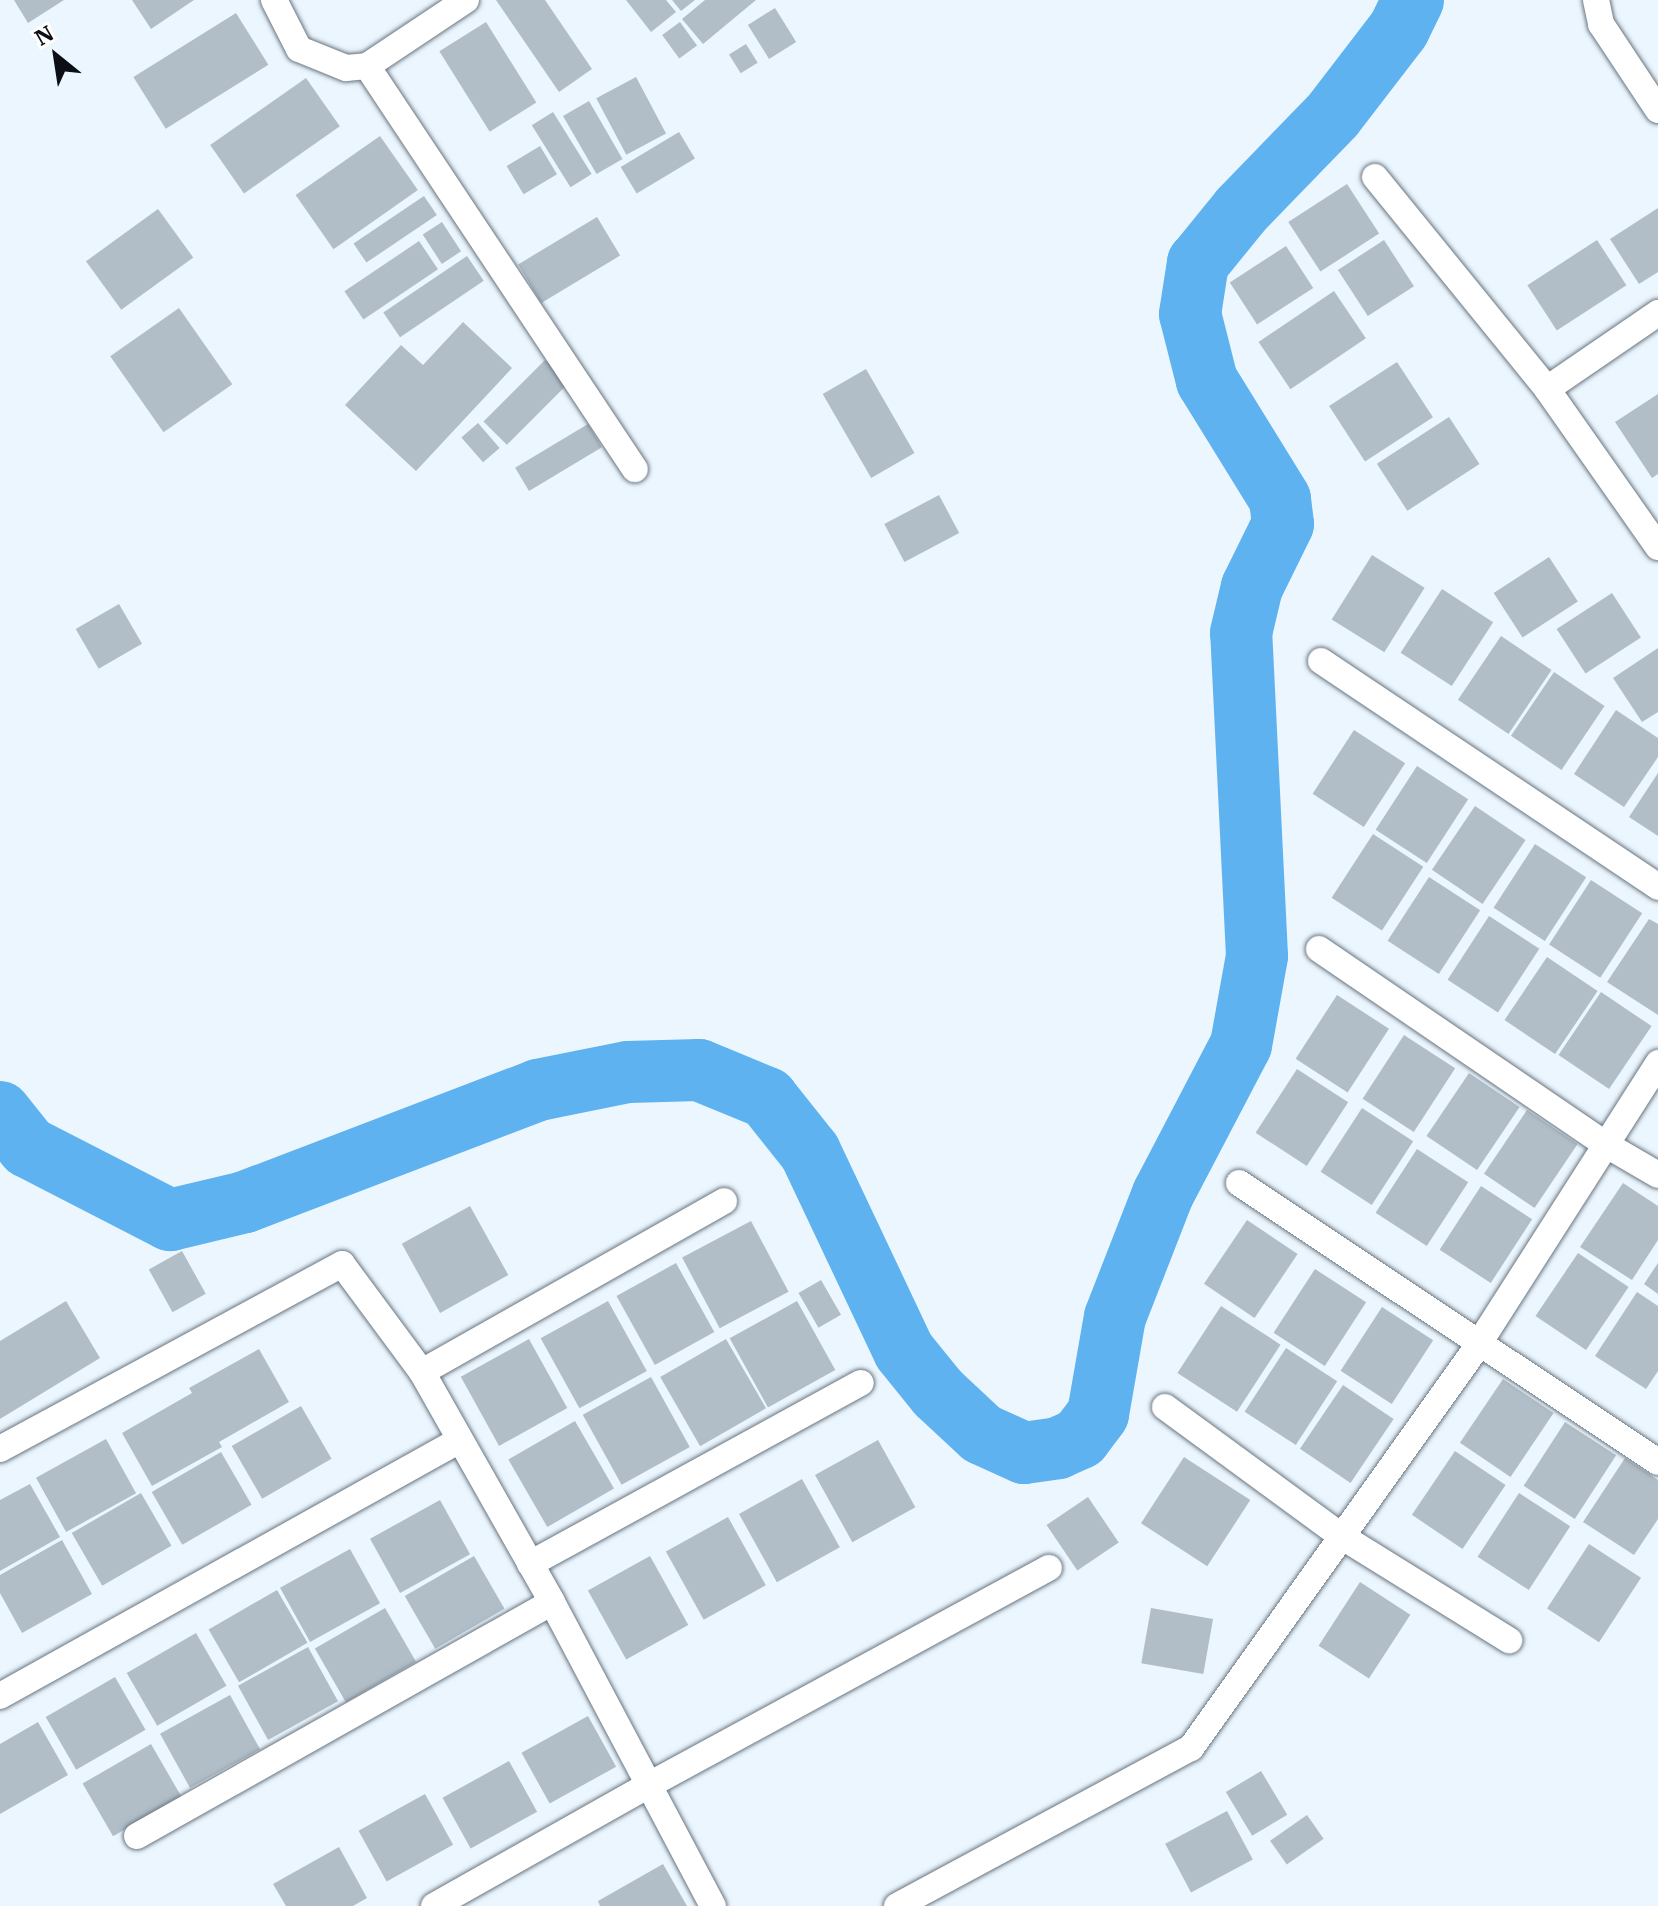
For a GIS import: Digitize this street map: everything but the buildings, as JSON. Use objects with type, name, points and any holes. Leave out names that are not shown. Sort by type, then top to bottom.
[{"type":"street","points":[[274,0],[299,49],[346,68],[367,66],[466,0]]},
{"type":"street","points":[[1596,0],[1601,24],[1658,110]]},
{"type":"street","points":[[367,66],[635,469]]},
{"type":"street","points":[[1375,177],[1547,389],[1658,547]]},
{"type":"street","points":[[1547,389],[1658,313]]},
{"type":"street","points":[[1321,661],[1658,887]]},
{"type":"street","points":[[1319,949],[1605,1144],[1658,1175]]},
{"type":"street","points":[[897,1906],[1191,1748],[1478,1345],[1658,1063]]},
{"type":"street","points":[[1239,1183],[1658,1462]]},
{"type":"street","points":[[422,1372],[724,1201]]},
{"type":"street","points":[[0,1449],[342,1264],[422,1372],[458,1441],[552,1602],[713,1906]]},
{"type":"street","points":[[530,1564],[861,1383]]},
{"type":"street","points":[[1165,1407],[1341,1536],[1509,1640]]},
{"type":"street","points":[[0,1696],[458,1441]]},
{"type":"street","points":[[434,1906],[649,1785],[1049,1568]]},
{"type":"street","points":[[137,1836],[552,1602]]},
{"type":"waterway","points":[[0,1112],[28,1147],[170,1220],[245,1202],[538,1090],[628,1072],[699,1070],[767,1098],[810,1152],[904,1351],[938,1393],[982,1434],[1024,1453],[1058,1448],[1080,1438],[1098,1414],[1115,1317],[1163,1194],[1241,1045],[1257,956],[1241,633],[1252,587],[1283,524],[1280,499],[1207,381],[1190,314],[1198,263],[1241,210],[1333,115],[1399,29],[1413,0]]}]
